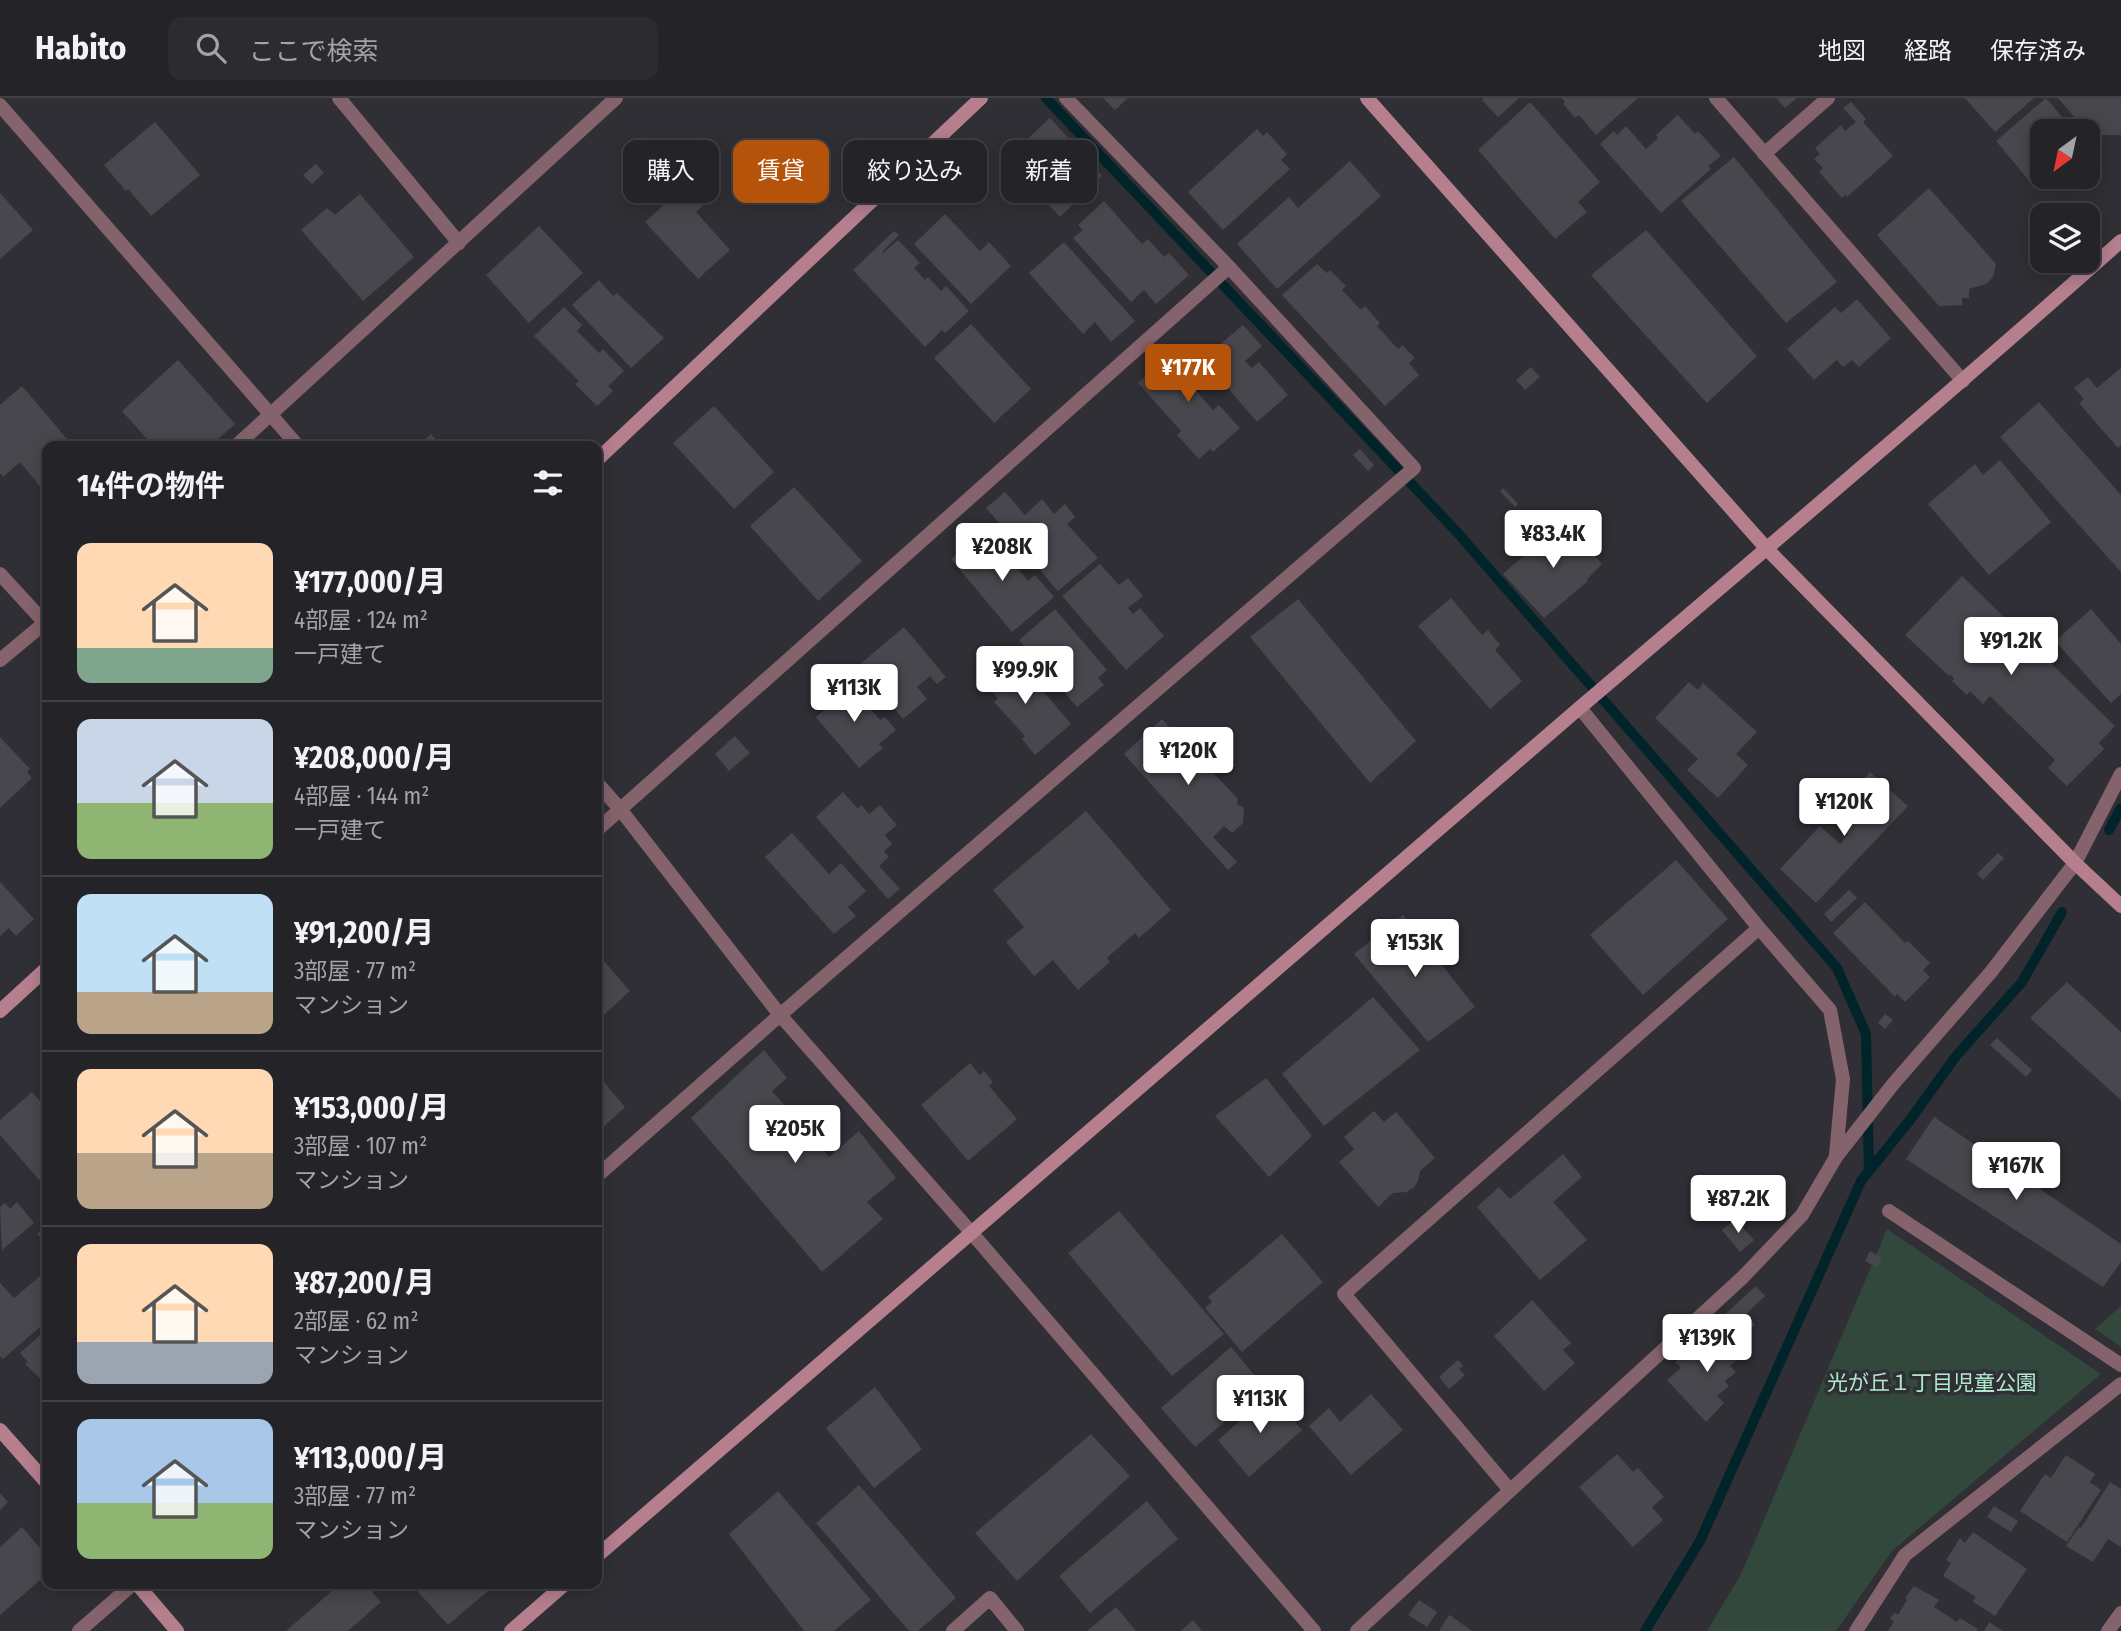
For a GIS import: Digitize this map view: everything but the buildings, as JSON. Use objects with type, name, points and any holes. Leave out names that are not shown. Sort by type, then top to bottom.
[{"type":"street","points":[[339,98],[459,243]]},
{"type":"street","points":[[241,441],[616,98]]},
{"type":"street","points":[[602,455],[981,98]]},
{"type":"street","points":[[602,1173],[780,1015],[1414,468],[1229,267],[1066,98]]},
{"type":"street","points":[[1367,98],[1767,549],[2075,863],[2121,906]]},
{"type":"street","points":[[1716,98],[1963,381]]},
{"type":"street","points":[[1765,154],[1828,98]]},
{"type":"street","points":[[0,105],[294,441]]},
{"type":"street","points":[[602,1552],[970,1231],[1963,381],[2121,242]]},
{"type":"street","points":[[602,825],[1229,267]]},
{"type":"street","points":[[0,574],[42,618]]},
{"type":"street","points":[[0,660],[42,625]]},
{"type":"street","points":[[1580,708],[1759,928],[1830,1010],[1843,1079],[1836,1157]]},
{"type":"street","points":[[1357,1631],[1742,1277],[1801,1215],[1836,1157],[1894,1083],[1991,972],[2075,863],[2121,774]]},
{"type":"street","points":[[602,789],[780,1015],[1314,1631]]},
{"type":"street","points":[[1509,1489],[1344,1294],[1759,928]]},
{"type":"street","points":[[1,1009],[42,972]]},
{"type":"street","points":[[1889,1211],[2121,1365]]},
{"type":"street","points":[[1856,1631],[1905,1555],[2121,1384]]},
{"type":"street","points":[[0,1430],[42,1477]]},
{"type":"street","points":[[79,1631],[129,1589]]},
{"type":"street","points":[[139,1589],[177,1631]]},
{"type":"street","points":[[511,1631],[559,1589]]},
{"type":"street","points":[[953,1631],[990,1598],[1017,1631]]},
{"type":"street","points":[[2108,1631],[2121,1613]]},
{"type":"green space","name":"光が丘１丁目児童公園","points":[[1887,1229],[2101,1374],[1892,1551],[1836,1631],[1707,1631],[1741,1574]]},
{"type":"green space","points":[[2121,1306],[2121,1347],[2095,1329]]},
{"type":"waterway","points":[[1046,98],[1456,531],[1837,968],[1866,1034],[1869,1171]]},
{"type":"waterway","points":[[2109,830],[2121,808]]},
{"type":"waterway","points":[[1645,1631],[1700,1541],[1861,1181],[1910,1120],[1956,1056],[2022,982],[2062,912]]}]
